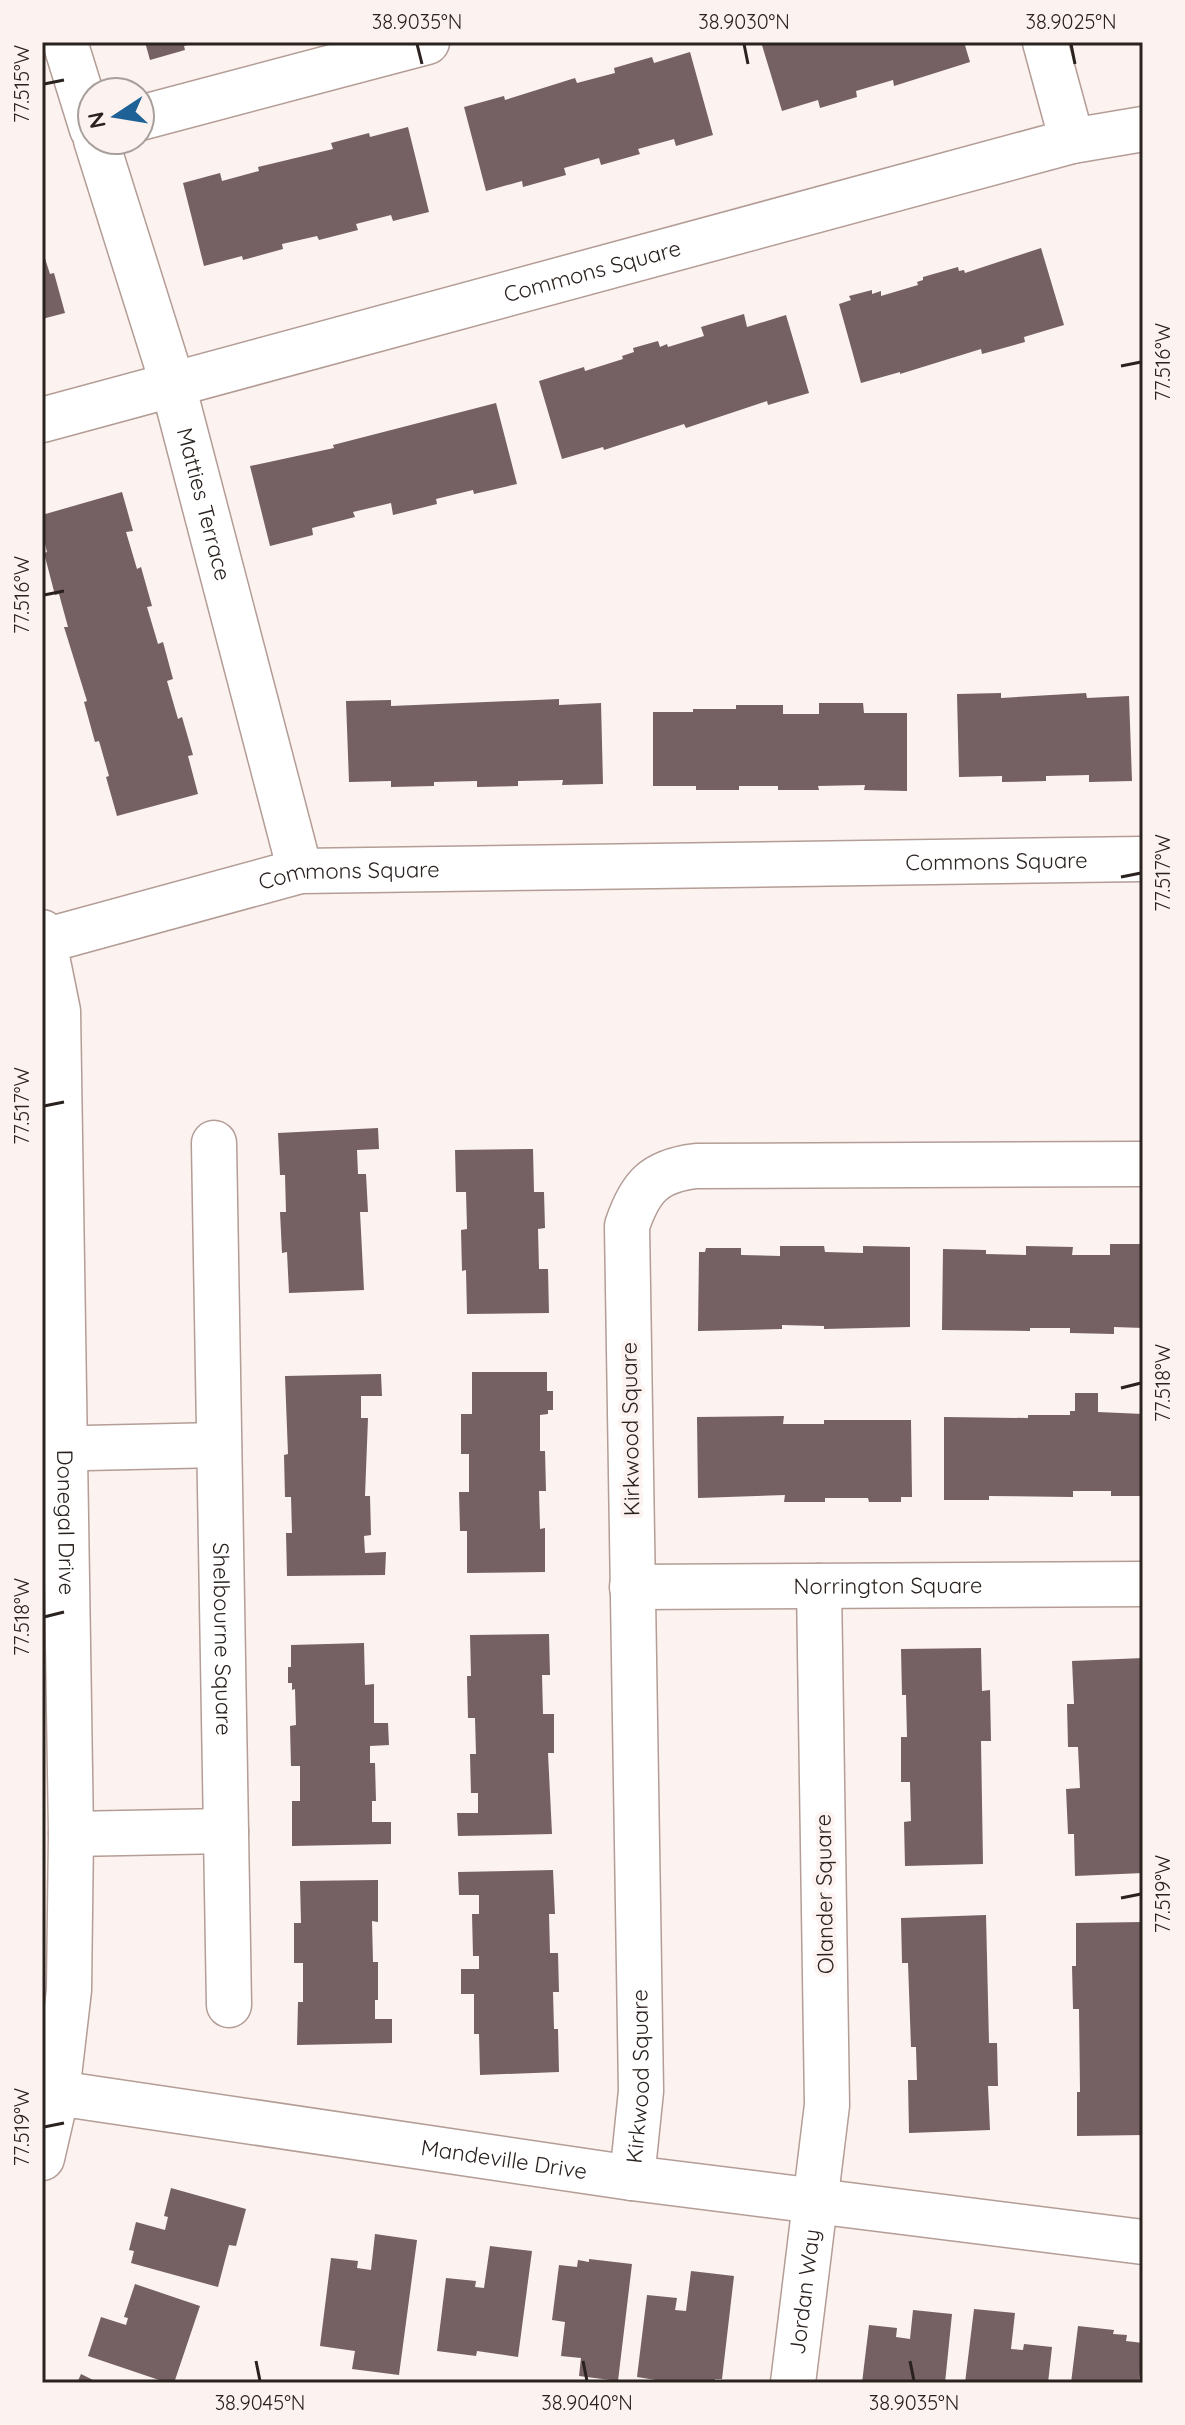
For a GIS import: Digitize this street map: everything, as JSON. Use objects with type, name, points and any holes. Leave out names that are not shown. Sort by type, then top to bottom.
[{"type":"street","points":[[65,42],[76,77]]},
{"type":"street","points":[[156,114],[427,42]]},
{"type":"street","points":[[1045,42],[1072,141]]},
{"type":"street","name":"Commons Square","points":[[42,420],[1072,141],[1143,129]]},
{"type":"street","name":"Matties Terrace","points":[[101,156],[173,385],[300,871]]},
{"type":"street","name":"Commons Square","points":[[43,936],[300,871],[1143,859]]},
{"type":"street","name":"Donegal Drive","points":[[42,2158],[57,2093],[69,1990],[71,1834],[54,1449],[58,1011],[43,936]]},
{"type":"street","name":"Shelbourne Square","points":[[214,1143],[229,2005]]},
{"type":"street","name":"Kirkwood Square","points":[[632,2178],[641,2091],[627,1226],[635,1201],[652,1181],[677,1168],[696,1166],[1143,1164]]},
{"type":"street","points":[[54,1449],[219,1445]]},
{"type":"street","name":"Norrington Square","points":[[632,1587],[1143,1584]]},
{"type":"street","name":"Olander Square","points":[[816,2201],[827,2105],[819,1586]]},
{"type":"street","points":[[71,1834],[226,1831]]},
{"type":"street","name":"Mandeville Drive","points":[[57,2093],[632,2178],[1143,2242]]},
{"type":"street","name":"Jordan Way","points":[[793,2383],[816,2201]]},
{"type":"building","points":[[145,42],[195,43],[184,46],[185,50],[150,60]]},
{"type":"building","points":[[761,42],[964,42],[970,62],[894,86],[893,80],[856,91],[857,97],[820,108],[818,100],[782,111]]},
{"type":"building","points":[[690,52],[713,135],[676,146],[674,139],[638,149],[640,154],[601,165],[599,158],[564,168],[566,175],[523,187],[522,181],[486,191],[464,107],[504,96],[505,100],[575,78],[577,83],[615,73],[614,68],[652,57],[654,63]]},
{"type":"building","points":[[408,127],[429,212],[393,221],[391,215],[356,224],[358,230],[319,240],[317,236],[282,244],[283,249],[204,266],[183,183],[220,173],[222,181],[259,171],[258,167],[333,149],[331,143]]},
{"type":"building","points":[[1041,248],[1064,325],[1024,337],[1025,342],[982,354],[981,349],[861,383],[839,304],[851,300],[849,296],[872,290],[872,294],[881,291],[881,296],[918,285],[917,282],[923,277],[958,267],[965,273]]},
{"type":"building","points":[[42,249],[50,274],[54,273],[65,313],[42,319]]},
{"type":"building","points":[[744,314],[747,327],[786,315],[809,393],[768,405],[767,401],[686,428],[684,424],[604,450],[603,447],[562,459],[539,381],[623,359],[622,356],[634,352],[633,348],[658,341],[660,347],[667,344],[668,347],[704,336],[701,327]]},
{"type":"building","points":[[496,403],[517,484],[436,499],[437,504],[393,515],[391,503],[353,512],[355,517],[312,528],[313,535],[270,546],[250,466],[334,448],[333,445]]},
{"type":"building","points":[[122,492],[133,531],[126,532],[137,569],[141,567],[152,606],[147,607],[158,644],[163,642],[173,679],[167,681],[193,755],[188,756],[198,794],[117,816],[106,777],[109,776],[99,741],[95,742],[84,702],[87,701],[64,627],[68,627],[59,594],[55,595],[44,553],[47,552],[42,515]]},
{"type":"building","points":[[1001,693],[1001,698],[1086,693],[1087,698],[1129,696],[1132,781],[1089,782],[1089,775],[1046,776],[1046,781],[1002,782],[1002,776],[959,777],[957,694]]},
{"type":"building","points":[[559,699],[559,705],[601,703],[603,784],[562,785],[563,780],[518,781],[518,786],[477,787],[477,781],[391,787],[391,781],[349,782],[346,701],[391,700],[391,706]]},
{"type":"building","points":[[819,703],[863,703],[864,713],[907,713],[907,791],[864,790],[865,785],[818,786],[819,790],[778,790],[778,786],[696,790],[696,786],[653,786],[653,712],[736,709],[736,705],[783,705],[783,714],[819,714]]},
{"type":"building","points":[[378,1128],[379,1149],[357,1150],[358,1174],[366,1174],[368,1212],[360,1212],[364,1290],[289,1293],[287,1252],[282,1253],[280,1212],[286,1212],[285,1175],[280,1175],[278,1133]]},
{"type":"building","points":[[533,1149],[534,1192],[544,1192],[545,1228],[538,1229],[539,1269],[548,1269],[549,1313],[467,1314],[461,1230],[467,1229],[466,1192],[456,1192],[455,1150]]},
{"type":"building","points":[[1110,1244],[1143,1244],[1143,1328],[1114,1327],[1114,1334],[1070,1333],[1070,1328],[942,1330],[943,1249],[1026,1255],[1026,1246],[1073,1247],[1072,1255],[1110,1255]]},
{"type":"building","points":[[780,1246],[824,1246],[825,1252],[863,1253],[863,1246],[910,1247],[910,1327],[824,1329],[824,1326],[782,1325],[782,1329],[698,1331],[699,1252],[705,1252],[706,1248],[741,1248],[741,1255],[780,1256]]},
{"type":"building","points":[[472,1372],[547,1372],[547,1391],[553,1391],[553,1410],[540,1415],[540,1451],[545,1451],[546,1491],[539,1491],[540,1529],[545,1528],[545,1572],[467,1573],[467,1531],[460,1531],[459,1492],[469,1492],[469,1454],[461,1454],[461,1414],[472,1414]]},
{"type":"building","points":[[381,1374],[382,1396],[361,1396],[361,1418],[368,1418],[365,1496],[370,1496],[371,1535],[364,1536],[365,1553],[386,1552],[385,1575],[287,1576],[286,1533],[292,1533],[291,1497],[285,1497],[284,1455],[288,1454],[285,1376]]},
{"type":"building","points":[[1075,1393],[1098,1393],[1098,1412],[1143,1414],[1143,1496],[1111,1496],[1111,1491],[1073,1491],[1073,1497],[989,1496],[989,1500],[944,1500],[944,1417],[1070,1415],[1070,1411],[1075,1411]]},
{"type":"building","points":[[784,1416],[783,1424],[824,1424],[824,1420],[911,1420],[912,1497],[901,1497],[901,1502],[825,1498],[825,1502],[784,1502],[785,1495],[698,1498],[697,1417]]},
{"type":"building","points":[[549,1634],[550,1675],[542,1675],[543,1714],[554,1714],[554,1753],[548,1753],[552,1834],[458,1836],[457,1813],[478,1813],[478,1793],[471,1793],[470,1754],[476,1754],[475,1718],[468,1718],[470,1635]]},
{"type":"building","points":[[364,1643],[365,1685],[374,1684],[374,1723],[388,1723],[389,1745],[370,1746],[370,1763],[375,1763],[376,1801],[372,1801],[372,1822],[391,1822],[391,1844],[292,1846],[292,1801],[300,1801],[300,1766],[291,1766],[290,1726],[296,1725],[295,1689],[292,1690],[292,1683],[288,1683],[291,1645]]},
{"type":"building","points":[[981,1648],[982,1691],[990,1690],[991,1741],[981,1741],[983,1864],[905,1866],[904,1822],[911,1821],[910,1782],[901,1782],[901,1737],[907,1737],[901,1649]]},
{"type":"building","points":[[1143,1658],[1143,1873],[1075,1876],[1074,1834],[1068,1834],[1066,1789],[1080,1788],[1078,1747],[1068,1747],[1067,1704],[1074,1704],[1072,1661]]},
{"type":"building","points":[[553,1870],[555,1914],[549,1914],[550,1953],[558,1953],[559,1992],[553,1992],[559,2072],[480,2075],[479,2034],[474,2034],[474,1994],[461,1994],[461,1969],[479,1969],[479,1956],[473,1956],[472,1914],[479,1914],[479,1895],[459,1895],[458,1872]]},
{"type":"building","points":[[378,1880],[378,1922],[372,1921],[373,1962],[378,1962],[375,2019],[392,2019],[392,2043],[297,2045],[298,2002],[303,2002],[303,1963],[294,1963],[294,1923],[301,1923],[300,1881]]},
{"type":"building","points":[[986,1915],[989,2043],[997,2043],[998,2086],[988,2086],[990,2130],[909,2133],[908,2080],[917,2080],[916,2047],[911,2047],[908,1963],[902,1963],[901,1918]]},
{"type":"building","points":[[1143,1922],[1143,2135],[1077,2136],[1079,2009],[1073,2009],[1072,1966],[1076,1966],[1076,1923]]},
{"type":"building","points":[[171,2188],[246,2209],[236,2246],[229,2245],[218,2287],[131,2263],[134,2251],[129,2250],[136,2222],[165,2230],[168,2217],[164,2216]]},
{"type":"building","points":[[375,2234],[417,2240],[399,2375],[352,2369],[355,2351],[320,2346],[331,2258],[358,2261],[357,2268],[371,2270]]},
{"type":"building","points":[[490,2246],[532,2251],[518,2357],[477,2351],[476,2356],[437,2351],[446,2278],[476,2281],[475,2287],[484,2288]]},
{"type":"building","points":[[589,2259],[632,2264],[618,2381],[579,2376],[581,2358],[561,2356],[565,2322],[552,2320],[559,2265],[577,2267],[578,2260],[589,2262]]},
{"type":"building","points":[[691,2271],[734,2276],[722,2379],[715,2379],[714,2383],[675,2383],[637,2377],[647,2295],[677,2298],[675,2310],[686,2311]]},
{"type":"building","points":[[135,2284],[200,2306],[174,2383],[88,2356],[101,2317],[126,2325],[128,2318],[124,2317]]},
{"type":"building","points":[[974,2309],[1015,2313],[1011,2349],[1023,2350],[1024,2344],[1052,2347],[1048,2383],[965,2383]]},
{"type":"building","points":[[913,2310],[952,2314],[945,2383],[862,2383],[869,2325],[897,2328],[896,2337],[910,2339]]},
{"type":"building","points":[[1078,2326],[1114,2330],[1113,2334],[1127,2335],[1126,2341],[1143,2343],[1139,2383],[1071,2383]]},
{"type":"building","points":[[81,2374],[99,2383],[77,2383]]}]
